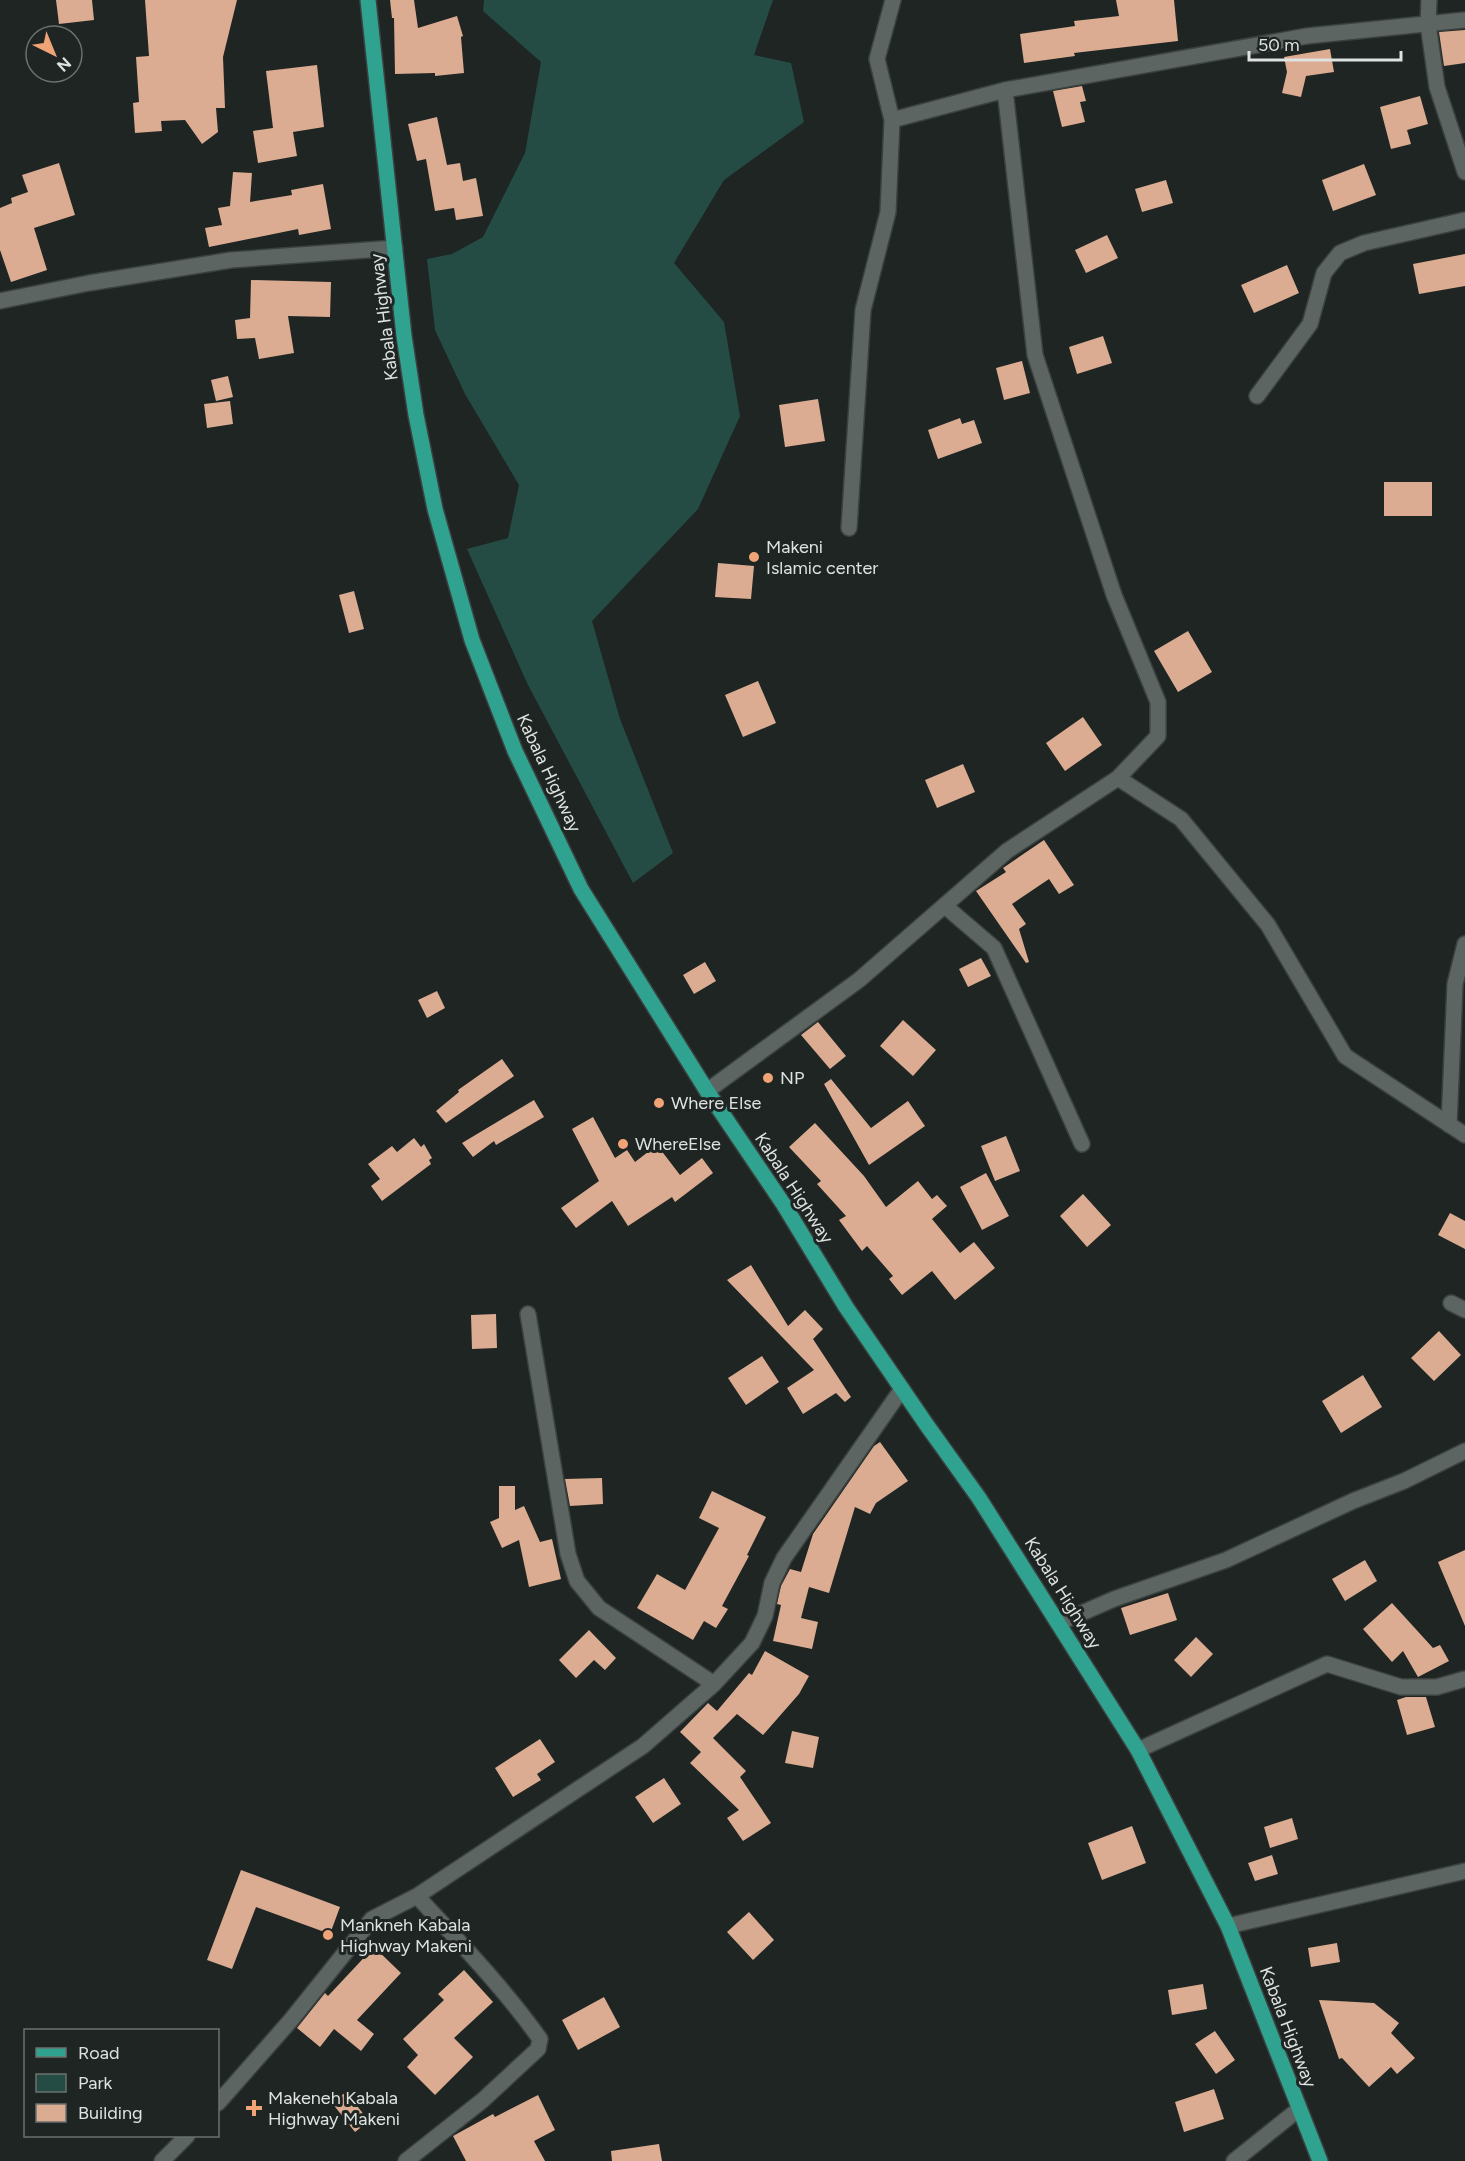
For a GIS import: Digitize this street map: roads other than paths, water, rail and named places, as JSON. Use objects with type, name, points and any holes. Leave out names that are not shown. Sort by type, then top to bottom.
[{"type":"main road","name":"Kabala Highway","points":[[368,0],[404,336],[418,427],[435,509],[472,640],[514,751],[581,889],[707,1092],[784,1205],[846,1307],[979,1498],[1138,1750],[1228,1926],[1320,2161]]},
{"type":"street","points":[[849,528],[863,310],[888,212],[892,120],[877,59],[894,0]]},
{"type":"street","points":[[1429,0],[1428,24],[1437,87],[1465,172]]},
{"type":"street","points":[[892,120],[1005,90],[1307,36],[1465,20]]},
{"type":"street","points":[[707,1092],[859,981],[1006,851],[1118,778],[1158,736],[1158,702],[1114,595],[1035,355],[1005,90]]},
{"type":"street","points":[[1257,396],[1310,324],[1324,273],[1340,253],[1364,243],[1465,220]]},
{"type":"street","points":[[0,301],[89,283],[231,260],[395,248]]},
{"type":"street","points":[[1118,778],[1180,819],[1268,926],[1345,1056],[1465,1135]]},
{"type":"street","points":[[945,906],[994,948],[1082,1144]]},
{"type":"street","points":[[1449,1125],[1455,984],[1465,944]]},
{"type":"street","points":[[1451,1303],[1465,1310]]},
{"type":"street","points":[[528,1314],[568,1554],[577,1581],[599,1608],[714,1684]]},
{"type":"street","points":[[219,2102],[291,2020],[372,1919],[417,1896],[643,1746],[714,1684],[752,1643],[765,1616],[772,1583],[784,1558],[902,1389]]},
{"type":"street","points":[[1059,1623],[1114,1599],[1226,1560],[1353,1501],[1404,1481],[1465,1451]]},
{"type":"street","points":[[1138,1750],[1327,1664],[1401,1687],[1437,1688],[1465,1678]]},
{"type":"street","points":[[1228,1926],[1465,1871]]},
{"type":"street","points":[[406,2161],[483,2100],[538,2049],[540,2039],[482,1968],[417,1896]]},
{"type":"street","points":[[1234,2161],[1299,2109]]},
{"type":"street","points":[[162,2161],[187,2137]]},
{"type":"place","name":"Makeni Islamic center","points":[[754,557]]},
{"type":"place","name":"NP","points":[[768,1078]]},
{"type":"place","name":"Where Else","points":[[659,1103]]},
{"type":"place","name":"WhereElse","points":[[623,1144]]},
{"type":"place","name":"Mankneh Kabala Highway Makeni","points":[[328,1935]]},
{"type":"place","name":"Makeneh Kabala Highway Makeni","points":[[254,2108]]}]
